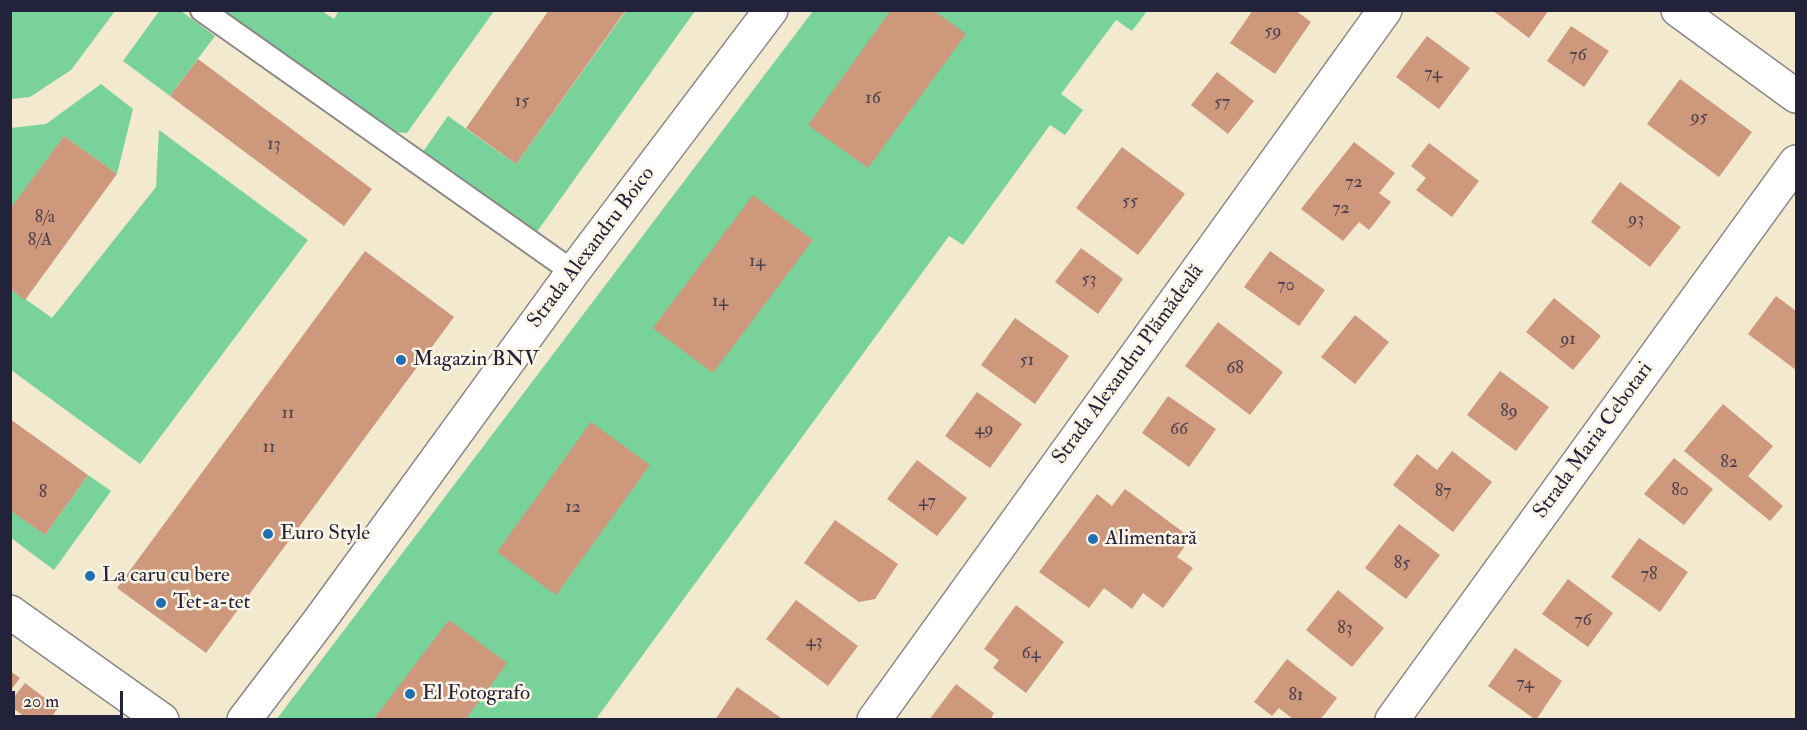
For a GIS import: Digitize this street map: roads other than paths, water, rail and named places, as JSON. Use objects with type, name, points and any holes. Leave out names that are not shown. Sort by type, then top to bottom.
[{"type":"street","name":"Strada Alexandru Boico","points":[[244,720],[320,620],[573,272],[771,10]]},
{"type":"street","name":"Strada Alexandru Plămădeală","points":[[874,720],[1385,10]]},
{"type":"street","points":[[1678,10],[1797,96]]},
{"type":"street","name":"Strada Maria Cebotari","points":[[1392,720],[1797,162]]},
{"type":"street","points":[[10,612],[162,720]]},
{"type":"lane","points":[[202,10],[573,272]]},
{"type":"place","name":"Magazin BNV","points":[[401,360]]},
{"type":"place","name":"Euro Style","points":[[268,534]]},
{"type":"place","name":"Alimentară","points":[[1093,539]]},
{"type":"place","name":"La caru cu bere","points":[[90,576]]},
{"type":"place","name":"Tet-a-tet","points":[[161,603]]},
{"type":"place","name":"El Fotografo","points":[[410,694]]}]
